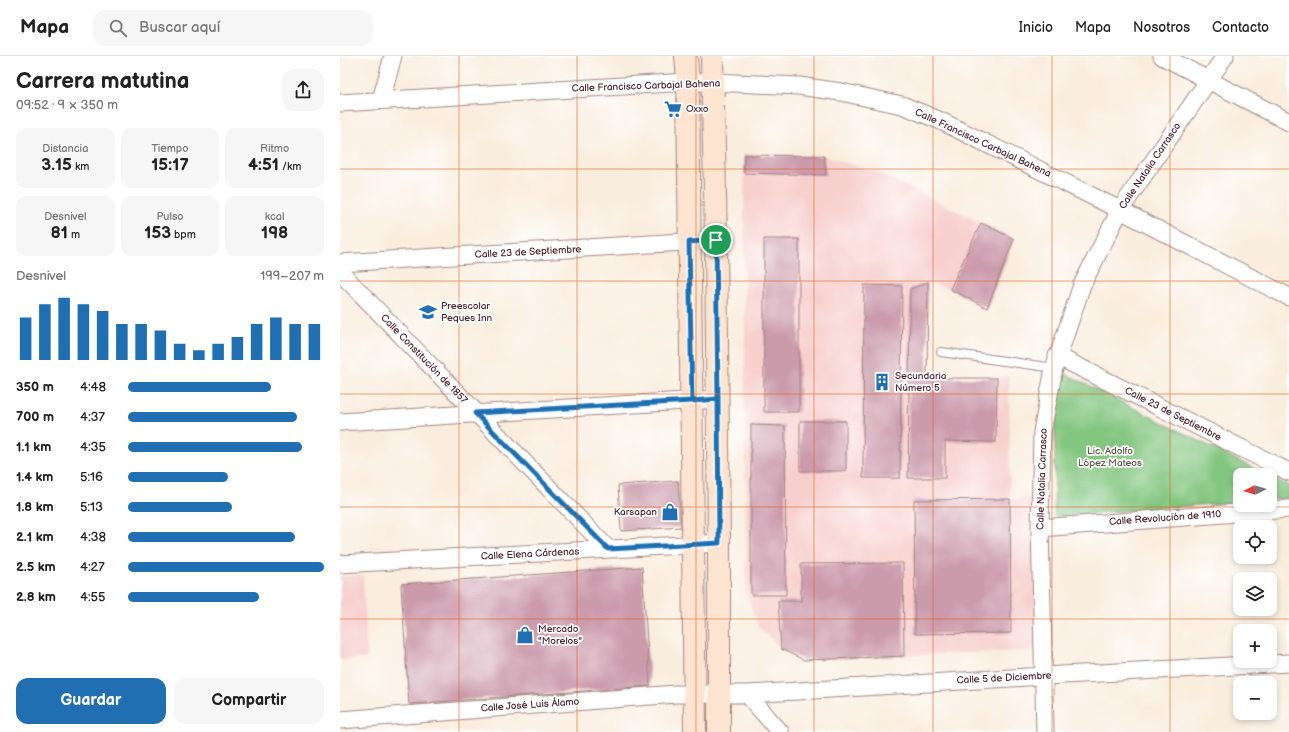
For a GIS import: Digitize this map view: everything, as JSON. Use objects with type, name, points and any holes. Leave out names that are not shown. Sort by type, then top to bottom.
[{"type":"main road","points":[[686,56],[688,82],[695,732]]},
{"type":"main road","points":[[712,56],[718,399],[719,732]]},
{"type":"street","points":[[381,100],[393,56]]},
{"type":"street","points":[[1162,56],[1289,122]]},
{"type":"street","name":"Calle Natalia Carrasco","points":[[1045,732],[1040,528],[1042,432],[1056,362],[1082,285],[1120,210],[1225,56]]},
{"type":"street","name":"Calle Francisco Carbajal Bahena","points":[[340,103],[688,82],[799,86],[841,92],[902,105],[942,121],[1289,297]]},
{"type":"street","name":"Calle 23 de Septiembre","points":[[340,263],[716,240]]},
{"type":"street","name":"Calle Constitución de 1857","points":[[340,272],[608,549]]},
{"type":"street","name":"Calle 23 de Septiembre","points":[[1056,362],[1289,472]]},
{"type":"street","points":[[340,422],[718,399]]},
{"type":"street","name":"Calle Revolución de 1910","points":[[1040,528],[1289,509]]},
{"type":"street","name":"Calle Elena Cárdenas","points":[[340,564],[719,543]]},
{"type":"street","name":"Calle 5 de Diciembre","points":[[719,694],[747,694],[1289,663]]},
{"type":"street","name":"Calle José Luis Álamo","points":[[340,720],[695,694],[719,694]]},
{"type":"street","points":[[747,694],[780,732]]},
{"type":"lane","points":[[941,352],[1056,362]]},
{"type":"shaded area","points":[[744,155],[824,156],[877,172],[1014,239],[987,308],[950,289],[928,283],[927,378],[997,378],[1009,376],[1010,499],[1035,498],[1038,650],[804,660],[781,649],[759,627],[746,594]]},
{"type":"shaded area","points":[[363,575],[367,659],[340,660],[340,576]]},
{"type":"green space","name":"Lic. Adolfo López Mateos","points":[[1054,368],[1253,468],[1233,468],[1233,503],[1054,516]]},
{"type":"green space","points":[[1277,480],[1289,486],[1289,498],[1277,499]]},
{"type":"building","points":[[744,155],[824,156],[826,175],[744,173]]},
{"type":"building","points":[[981,223],[1014,239],[987,308],[950,289]]},
{"type":"building","points":[[764,239],[799,239],[799,412],[764,412]]},
{"type":"building","points":[[928,282],[927,378],[997,378],[996,442],[945,441],[945,478],[908,478],[910,289]]},
{"type":"building","name":"Secundaria Número 5","points":[[864,285],[902,286],[900,478],[863,478]]},
{"type":"building","points":[[800,421],[846,421],[846,471],[800,471]]},
{"type":"building","points":[[751,425],[785,426],[786,595],[751,595]]},
{"type":"building","points":[[678,481],[681,527],[621,531],[618,485]]},
{"type":"building","points":[[1010,499],[1011,633],[915,634],[914,500]]},
{"type":"building","points":[[903,563],[904,656],[804,660],[781,649],[778,601],[801,601],[801,564]]},
{"type":"building","name":"Mercado \"Morelos\"","points":[[642,567],[650,686],[409,704],[401,584]]},
{"type":"place","name":"Oxxo","points":[[673,109]]},
{"type":"place","name":"Preescolar Peques Inn","points":[[428,312]]},
{"type":"place","name":"Secundaria Número 5","points":[[882,382]]},
{"type":"place","name":"Karsapan","points":[[670,512]]},
{"type":"place","name":"Mercado \"Morelos\"","points":[[525,635]]},
{"type":"route","points":[[716,240],[689,242],[692,401],[718,399],[719,543],[608,549],[475,413],[692,401],[718,399],[716,240]]}]
